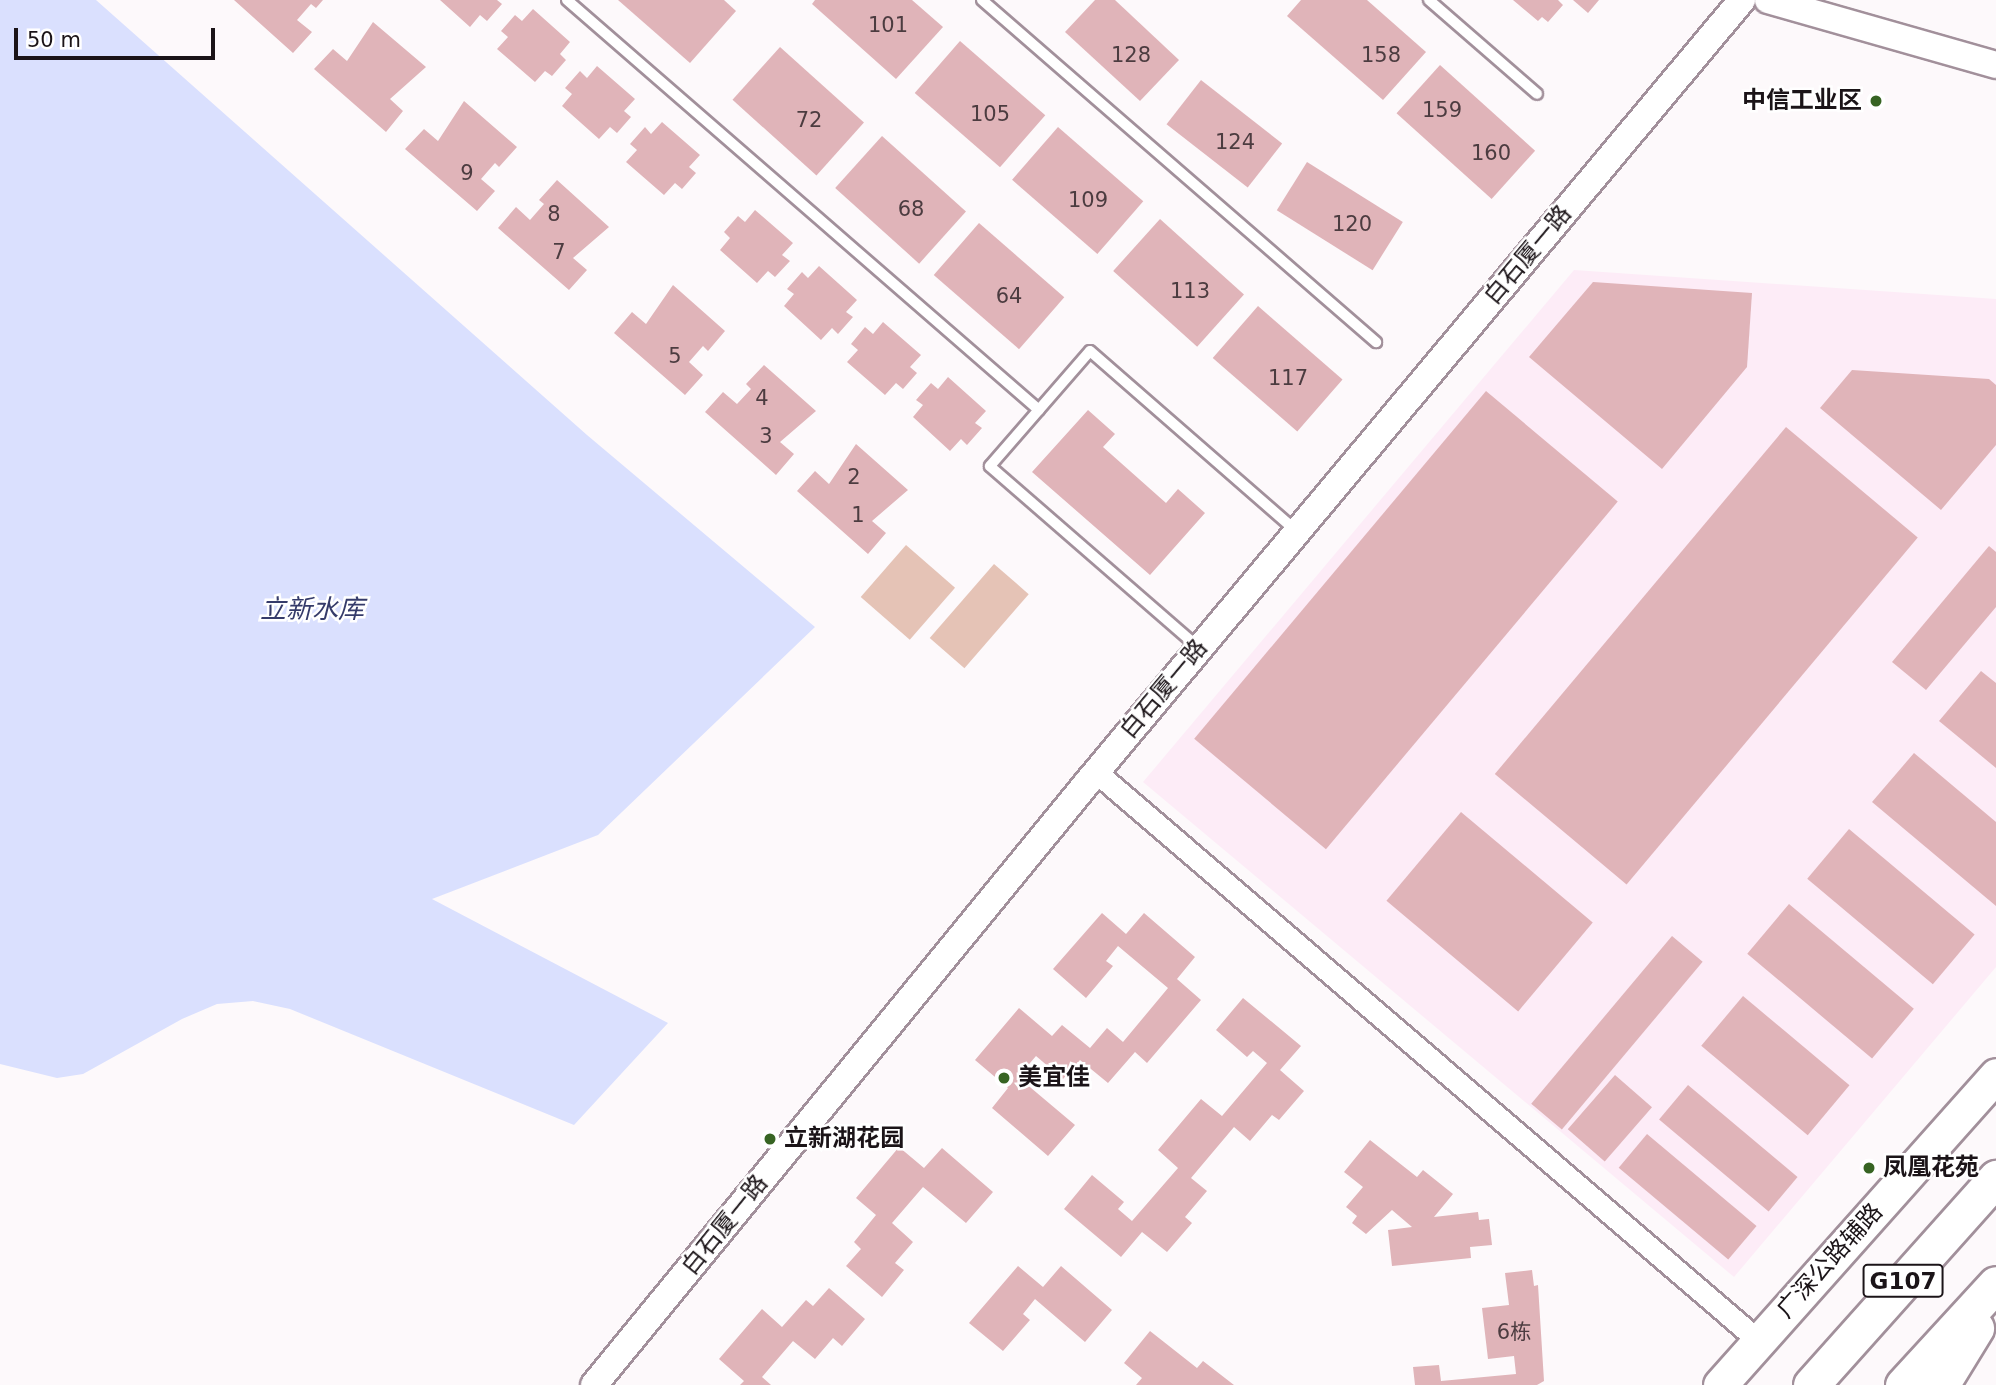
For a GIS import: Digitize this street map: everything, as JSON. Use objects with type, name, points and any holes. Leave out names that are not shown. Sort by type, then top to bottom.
[{"type":"highway","name":"G107","points":[[1811,1385],[1996,1178]]},
{"type":"highway","name":"G107","points":[[1903,1385],[1996,1284]]},
{"type":"highway","points":[[1941,1385],[1996,1296]]},
{"type":"main road","name":"广深公路辅路","points":[[1720,1385],[1996,1075]]},
{"type":"street","name":"白石厦一路","points":[[594,1385],[1096,772],[1742,0]]},
{"type":"street","points":[[1769,0],[1996,65]]},
{"type":"street","points":[[1096,772],[1759,1342]]},
{"type":"lane","points":[[567,0],[1038,410]]},
{"type":"lane","points":[[982,0],[1376,342]]},
{"type":"lane","points":[[1429,0],[1537,94]]},
{"type":"lane","points":[[1199,648],[990,466],[1090,351],[1296,531]]},
{"type":"shaded area","points":[[1574,270],[1996,299],[1996,967],[1734,1277],[1143,782]]},
{"type":"shaded area","points":[[906,545],[955,588],[910,640],[861,597]]},
{"type":"shaded area","points":[[994,564],[1029,594],[964,668],[930,638]]},
{"type":"water","name":"立新水库","points":[[0,0],[96,0],[587,435],[815,627],[598,835],[432,899],[668,1023],[574,1125],[290,1009],[253,1001],[217,1004],[182,1019],[83,1074],[57,1078],[0,1064]]},
{"type":"building","points":[[234,0],[323,0],[316,8],[311,4],[297,20],[312,32],[293,53]]},
{"type":"building","points":[[440,0],[497,0],[502,4],[487,21],[480,15],[470,27]]},
{"type":"building","points":[[618,0],[724,0],[736,11],[690,63]]},
{"type":"building","points":[[815,0],[912,0],[943,27],[896,79],[812,4]]},
{"type":"building","points":[[1095,0],[1115,0],[1179,60],[1140,101],[1065,32]]},
{"type":"building","points":[[1301,0],[1367,0],[1426,52],[1383,100],[1287,16]]},
{"type":"building","points":[[1513,0],[1558,0],[1563,5],[1548,22],[1542,17],[1538,21]]},
{"type":"building","points":[[1573,0],[1599,0],[1588,13]]},
{"type":"building","points":[[533,9],[570,42],[560,54],[566,60],[552,76],[545,71],[535,82],[497,49],[508,37],[501,31],[515,15],[522,21]]},
{"type":"building","points":[[373,22],[426,67],[390,99],[403,111],[386,132],[314,69],[333,49],[347,61]]},
{"type":"building","points":[[960,41],[1045,115],[1000,167],[915,93]]},
{"type":"building","points":[[780,47],[864,123],[816,175],[732,100]]},
{"type":"building","points":[[1440,65],[1535,151],[1492,199],[1397,113]]},
{"type":"building","points":[[597,66],[635,99],[624,111],[631,117],[617,133],[610,127],[599,139],[562,106],[572,94],[565,88],[580,71],[587,78]]},
{"type":"building","points":[[1201,80],[1282,143],[1248,188],[1167,124]]},
{"type":"building","points":[[464,101],[517,147],[499,167],[495,163],[481,179],[495,191],[477,211],[405,149],[424,129],[438,141]]},
{"type":"building","points":[[662,122],[700,155],[689,167],[696,173],[682,189],[675,183],[664,195],[626,162],[637,150],[630,144],[645,127],[651,134]]},
{"type":"building","points":[[1058,127],[1143,201],[1097,254],[1012,180]]},
{"type":"building","points":[[882,136],[966,212],[919,264],[835,188]]},
{"type":"building","points":[[1307,162],[1403,222],[1373,270],[1277,210]]},
{"type":"building","points":[[557,180],[609,227],[573,258],[587,270],[569,290],[498,228],[516,207],[530,220],[544,204],[539,200]]},
{"type":"building","points":[[755,210],[793,243],[782,255],[790,261],[775,277],[768,271],[757,283],[720,250],[730,238],[724,232],[738,216],[745,222]]},
{"type":"building","points":[[1160,219],[1244,295],[1197,347],[1113,271]]},
{"type":"building","points":[[979,223],[1064,297],[1019,349],[934,275]]},
{"type":"building","points":[[819,266],[857,300],[846,312],[853,317],[838,334],[832,328],[821,340],[784,306],[794,294],[787,289],[802,272],[808,278]]},
{"type":"building","points":[[1593,282],[1752,293],[1747,367],[1662,469],[1529,357]]},
{"type":"building","points":[[673,285],[725,331],[708,351],[703,346],[689,362],[703,375],[685,395],[614,333],[632,312],[646,324]]},
{"type":"building","points":[[1258,306],[1343,379],[1297,432],[1213,358]]},
{"type":"building","points":[[883,322],[921,355],[910,367],[917,373],[903,389],[896,383],[885,395],[847,362],[858,350],[851,344],[865,327],[873,334]]},
{"type":"building","points":[[764,365],[816,411],[780,442],[794,454],[776,475],[705,412],[723,392],[737,404],[751,389],[746,384]]},
{"type":"building","points":[[1852,370],[1989,379],[1996,385],[1996,445],[1941,510],[1820,408]]},
{"type":"building","points":[[948,377],[986,411],[975,423],[982,428],[967,445],[961,439],[950,451],[913,417],[923,405],[916,400],[931,383],[938,389]]},
{"type":"building","points":[[1486,391],[1618,502],[1326,849],[1194,739]]},
{"type":"building","points":[[1088,410],[1115,434],[1103,447],[1166,503],[1178,489],[1205,513],[1150,575],[1032,472]]},
{"type":"building","points":[[1786,427],[1918,538],[1627,885],[1495,774]]},
{"type":"building","points":[[856,444],[908,490],[872,521],[886,533],[868,554],[797,491],[815,471],[829,484]]},
{"type":"building","points":[[1989,546],[1996,552],[1996,607],[1926,690],[1892,662]]},
{"type":"building","points":[[1981,671],[1996,683],[1996,768],[1939,721]]},
{"type":"building","points":[[1914,753],[1996,822],[1996,906],[1872,802]]},
{"type":"building","points":[[1461,812],[1593,923],[1518,1011],[1386,901]]},
{"type":"building","points":[[1849,829],[1975,934],[1933,984],[1807,879]]},
{"type":"building","points":[[1789,904],[1914,1009],[1872,1059],[1747,954]]},
{"type":"building","points":[[1102,913],[1126,934],[1144,913],[1195,957],[1177,979],[1201,1000],[1147,1063],[1135,1052],[1108,1083],[1080,1060],[1063,1079],[1036,1056],[1018,1077],[1075,1125],[1048,1156],[992,1108],[1008,1088],[975,1060],[1019,1008],[1052,1036],[1062,1025],[1090,1048],[1107,1028],[1123,1042],[1168,988],[1118,946],[1106,961],[1113,966],[1086,998],[1053,969]]},
{"type":"building","points":[[1672,936],[1703,962],[1562,1129],[1531,1104]]},
{"type":"building","points":[[1743,996],[1849,1085],[1808,1135],[1701,1046]]},
{"type":"building","points":[[1243,998],[1301,1046],[1280,1070],[1304,1091],[1279,1120],[1272,1115],[1250,1141],[1234,1127],[1191,1178],[1207,1191],[1185,1217],[1192,1223],[1167,1252],[1142,1232],[1121,1257],[1064,1209],[1092,1175],[1124,1202],[1118,1209],[1132,1221],[1178,1168],[1158,1150],[1201,1099],[1222,1116],[1267,1063],[1253,1051],[1247,1057],[1216,1030]]},
{"type":"building","points":[[1615,1075],[1652,1107],[1605,1161],[1568,1129]]},
{"type":"building","points":[[1688,1085],[1798,1177],[1769,1211],[1659,1119]]},
{"type":"building","points":[[1647,1134],[1757,1226],[1728,1260],[1619,1168]]},
{"type":"building","points":[[1370,1140],[1417,1177],[1423,1170],[1453,1194],[1434,1217],[1478,1212],[1479,1220],[1489,1219],[1492,1245],[1470,1247],[1471,1258],[1392,1266],[1388,1230],[1412,1227],[1392,1210],[1366,1234],[1352,1223],[1357,1216],[1346,1207],[1363,1187],[1344,1172]]},
{"type":"building","points":[[899,1147],[924,1168],[942,1148],[993,1192],[966,1223],[923,1187],[892,1223],[913,1242],[895,1263],[904,1270],[882,1297],[846,1266],[861,1249],[854,1242],[876,1215],[856,1198]]},
{"type":"building","points":[[1018,1266],[1043,1287],[1061,1266],[1112,1310],[1085,1342],[1035,1299],[1023,1314],[1030,1320],[1003,1351],[969,1323]]},
{"type":"building","points":[[1532,1270],[1534,1286],[1538,1285],[1544,1381],[1537,1385],[1415,1385],[1413,1367],[1439,1365],[1441,1381],[1516,1374],[1514,1356],[1488,1359],[1482,1308],[1509,1305],[1505,1273]]},
{"type":"building","points":[[829,1288],[865,1319],[842,1346],[833,1338],[815,1359],[793,1341],[762,1377],[771,1385],[740,1385],[744,1381],[719,1359],[762,1309],[782,1327],[806,1300],[813,1306]]},
{"type":"building","points":[[1150,1331],[1197,1368],[1203,1361],[1234,1385],[1136,1385],[1142,1378],[1124,1363]]},
{"type":"place","name":"中信工业区","points":[[1876,101]]},
{"type":"place","name":"美宜佳","points":[[1004,1078]]},
{"type":"place","name":"立新湖花园","points":[[770,1139]]},
{"type":"place","name":"凤凰花苑","points":[[1869,1168]]}]
